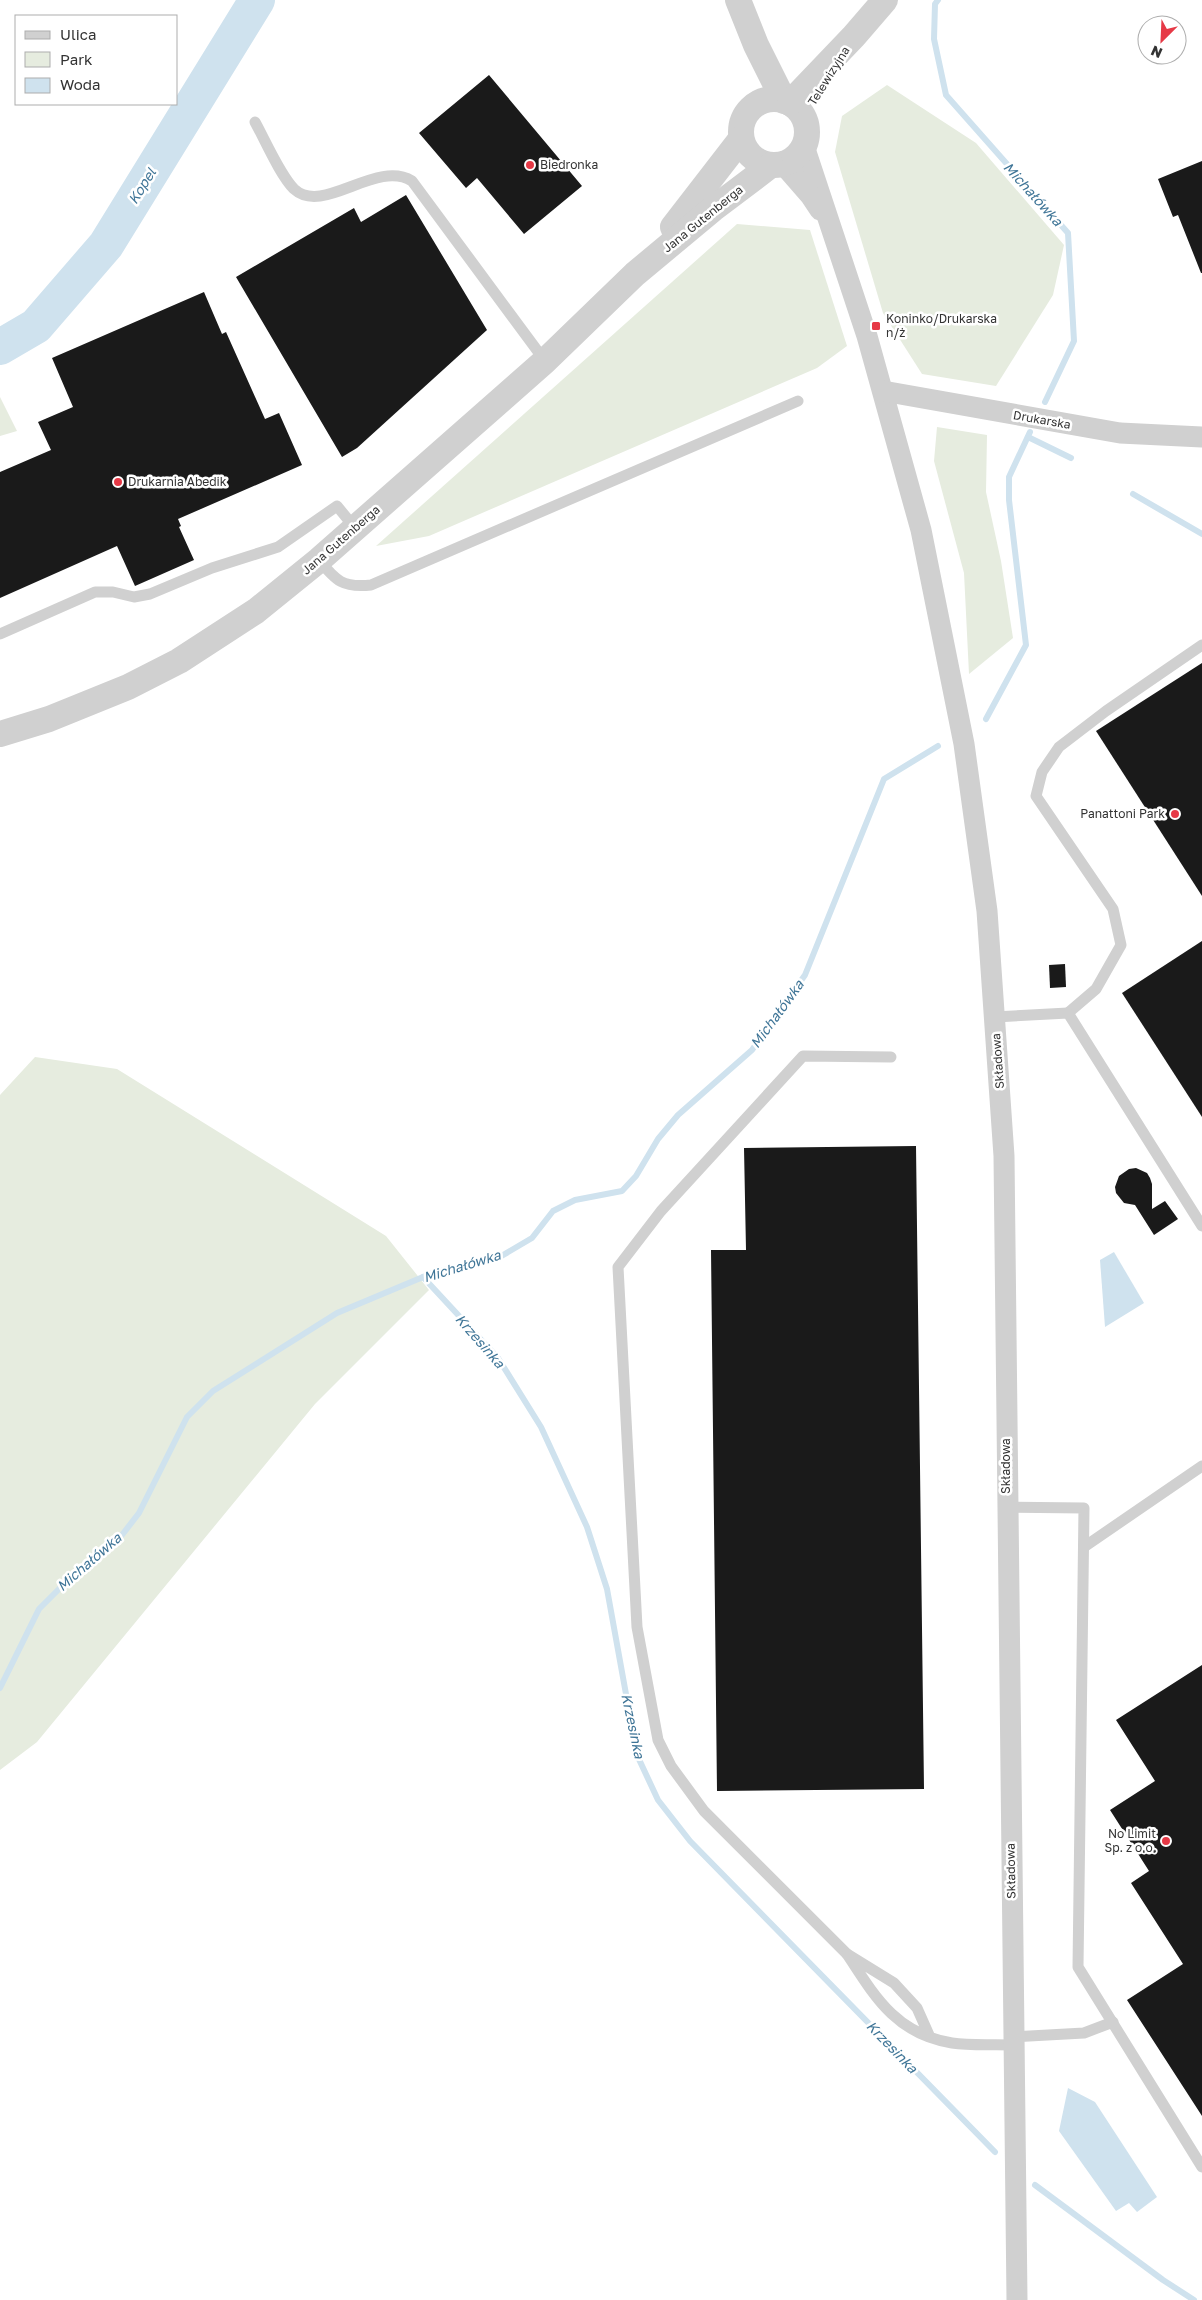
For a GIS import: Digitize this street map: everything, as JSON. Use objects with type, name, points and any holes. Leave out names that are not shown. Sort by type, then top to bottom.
[{"type":"street","points":[[738,0],[756,45],[806,127],[804,146],[821,193],[828,222]]},
{"type":"street","name":"Telewizyjna","points":[[793,107],[885,0]]},
{"type":"street","points":[[756,45],[758,102]]},
{"type":"street","points":[[793,107],[767,99],[758,102],[742,120],[741,139],[749,155],[759,162],[777,165],[792,160],[804,146]]},
{"type":"street","name":"Jana Gutenberga","points":[[635,274],[715,176],[741,139]]},
{"type":"street","points":[[777,165],[810,195],[828,222]]},
{"type":"street","name":"Jana Gutenberga","points":[[0,734],[49,719],[96,701],[179,661],[256,611],[319,560],[545,361],[635,274],[713,209],[777,165]]},
{"type":"street","name":"Składowa","points":[[828,222],[883,391],[922,530],[964,744],[979,841],[987,912],[1004,1156],[1006,1507],[1017,2300]]},
{"type":"street","name":"Drukarska","points":[[883,391],[1120,433],[1202,437]]},
{"type":"lane","points":[[255,122],[288,182],[300,194],[318,197],[389,175],[405,176],[412,181],[545,361]]},
{"type":"lane","points":[[319,560],[334,578],[342,583],[356,586],[371,585],[798,400]]},
{"type":"lane","points":[[0,634],[95,592],[103,591],[142,597],[212,568],[278,547],[337,506],[355,528]]},
{"type":"lane","points":[[995,1018],[1068,1013],[1096,988],[1121,945],[1113,909],[1036,796],[1042,772],[1059,747],[1106,711],[1202,645]]},
{"type":"lane","points":[[1068,1013],[1202,1226]]},
{"type":"lane","points":[[891,1057],[803,1056],[661,1211],[618,1267],[637,1627],[658,1740],[671,1766],[704,1811],[846,1954],[875,1998],[900,2023],[952,2043],[1013,2041],[1084,2034],[1113,2022]]},
{"type":"lane","points":[[1084,1547],[1202,1466]]},
{"type":"lane","points":[[1006,1507],[1084,1508],[1078,1967],[1202,2167]]},
{"type":"lane","points":[[846,1954],[894,1983],[917,2008],[929,2035]]},
{"type":"green space","points":[[887,85],[976,143],[1064,245],[1053,295],[996,386],[922,374],[883,313],[835,152],[842,116]]},
{"type":"green space","points":[[737,224],[810,230],[847,346],[817,368],[429,536],[376,546]]},
{"type":"green space","points":[[0,397],[17,431],[0,436]]},
{"type":"green space","points":[[937,427],[987,435],[986,492],[1001,561],[1013,638],[969,674],[964,573],[934,461]]},
{"type":"green space","points":[[35,1057],[117,1069],[386,1236],[429,1290],[315,1404],[37,1742],[0,1770],[0,1095]]},
{"type":"water","points":[[1114,1252],[1144,1303],[1105,1327],[1100,1260]]},
{"type":"water","points":[[1068,2088],[1095,2102],[1157,2197],[1137,2212],[1129,2203],[1116,2211],[1059,2131]]},
{"type":"building","points":[[489,75],[582,186],[524,234],[477,178],[466,188],[419,133]]},
{"type":"building","points":[[1202,161],[1201,273],[1178,215],[1173,217],[1158,179]]},
{"type":"building","points":[[406,195],[487,330],[357,448],[342,457],[236,277],[354,208],[361,222]]},
{"type":"building","name":"Drukarnia Abedik","points":[[204,292],[222,334],[226,332],[265,419],[279,413],[302,465],[178,519],[181,526],[179,527],[194,560],[135,586],[117,546],[0,598],[0,472],[51,450],[38,422],[73,407],[52,358]]},
{"type":"building","name":"Panattoni Park","points":[[1202,663],[1202,896],[1096,731]]},
{"type":"building","points":[[1202,941],[1202,1117],[1122,993]]},
{"type":"building","points":[[1065,964],[1066,987],[1050,988],[1049,965]]},
{"type":"building","points":[[916,1146],[924,1789],[717,1791],[711,1250],[746,1250],[744,1148]]},
{"type":"building","points":[[1136,1168],[1147,1173],[1150,1178],[1152,1184],[1152,1209],[1165,1201],[1178,1219],[1154,1235],[1135,1205],[1124,1203],[1116,1193],[1115,1187],[1119,1176],[1129,1169]]},
{"type":"building","name":"No Limit Sp. z o.o.","points":[[1202,1665],[1202,2116],[1127,2000],[1183,1964],[1131,1883],[1149,1871],[1110,1810],[1155,1781],[1116,1720]]},
{"type":"waterway","name":"Kopel","points":[[0,347],[36,326],[106,245],[257,0]]},
{"type":"waterway","name":"Michałówka","points":[[938,0],[935,4],[934,39],[946,95],[1068,233],[1074,341],[1045,402]]},
{"type":"waterway","name":"Michałówka","points":[[986,719],[1026,645],[1009,500],[1009,477],[1030,432]]},
{"type":"waterway","points":[[1028,437],[1071,458]]},
{"type":"waterway","points":[[1133,494],[1202,534]]},
{"type":"waterway","name":"Michałówka","points":[[0,1688],[39,1609],[76,1572],[122,1535],[139,1513],[187,1417],[213,1391],[337,1313],[435,1272],[498,1258],[532,1238],[553,1211],[575,1200],[622,1191],[636,1176],[658,1139],[678,1115],[752,1050],[805,975],[884,779],[938,746]]},
{"type":"waterway","name":"Krzesinka","points":[[423,1277],[498,1358],[541,1427],[587,1527],[607,1589],[637,1755],[658,1800],[690,1841],[995,2152]]},
{"type":"waterway","name":"Krzesinka","points":[[1035,2185],[1163,2280],[1194,2300]]},
{"type":"place","name":"Biedronka","points":[[530,165]]},
{"type":"place","name":"Koninko/Drukarska n/ż","points":[[876,326]]},
{"type":"place","name":"Drukarnia Abedik","points":[[118,482]]},
{"type":"place","name":"Panattoni Park","points":[[1175,814]]},
{"type":"place","name":"No Limit Sp. z o.o.","points":[[1166,1841]]}]
